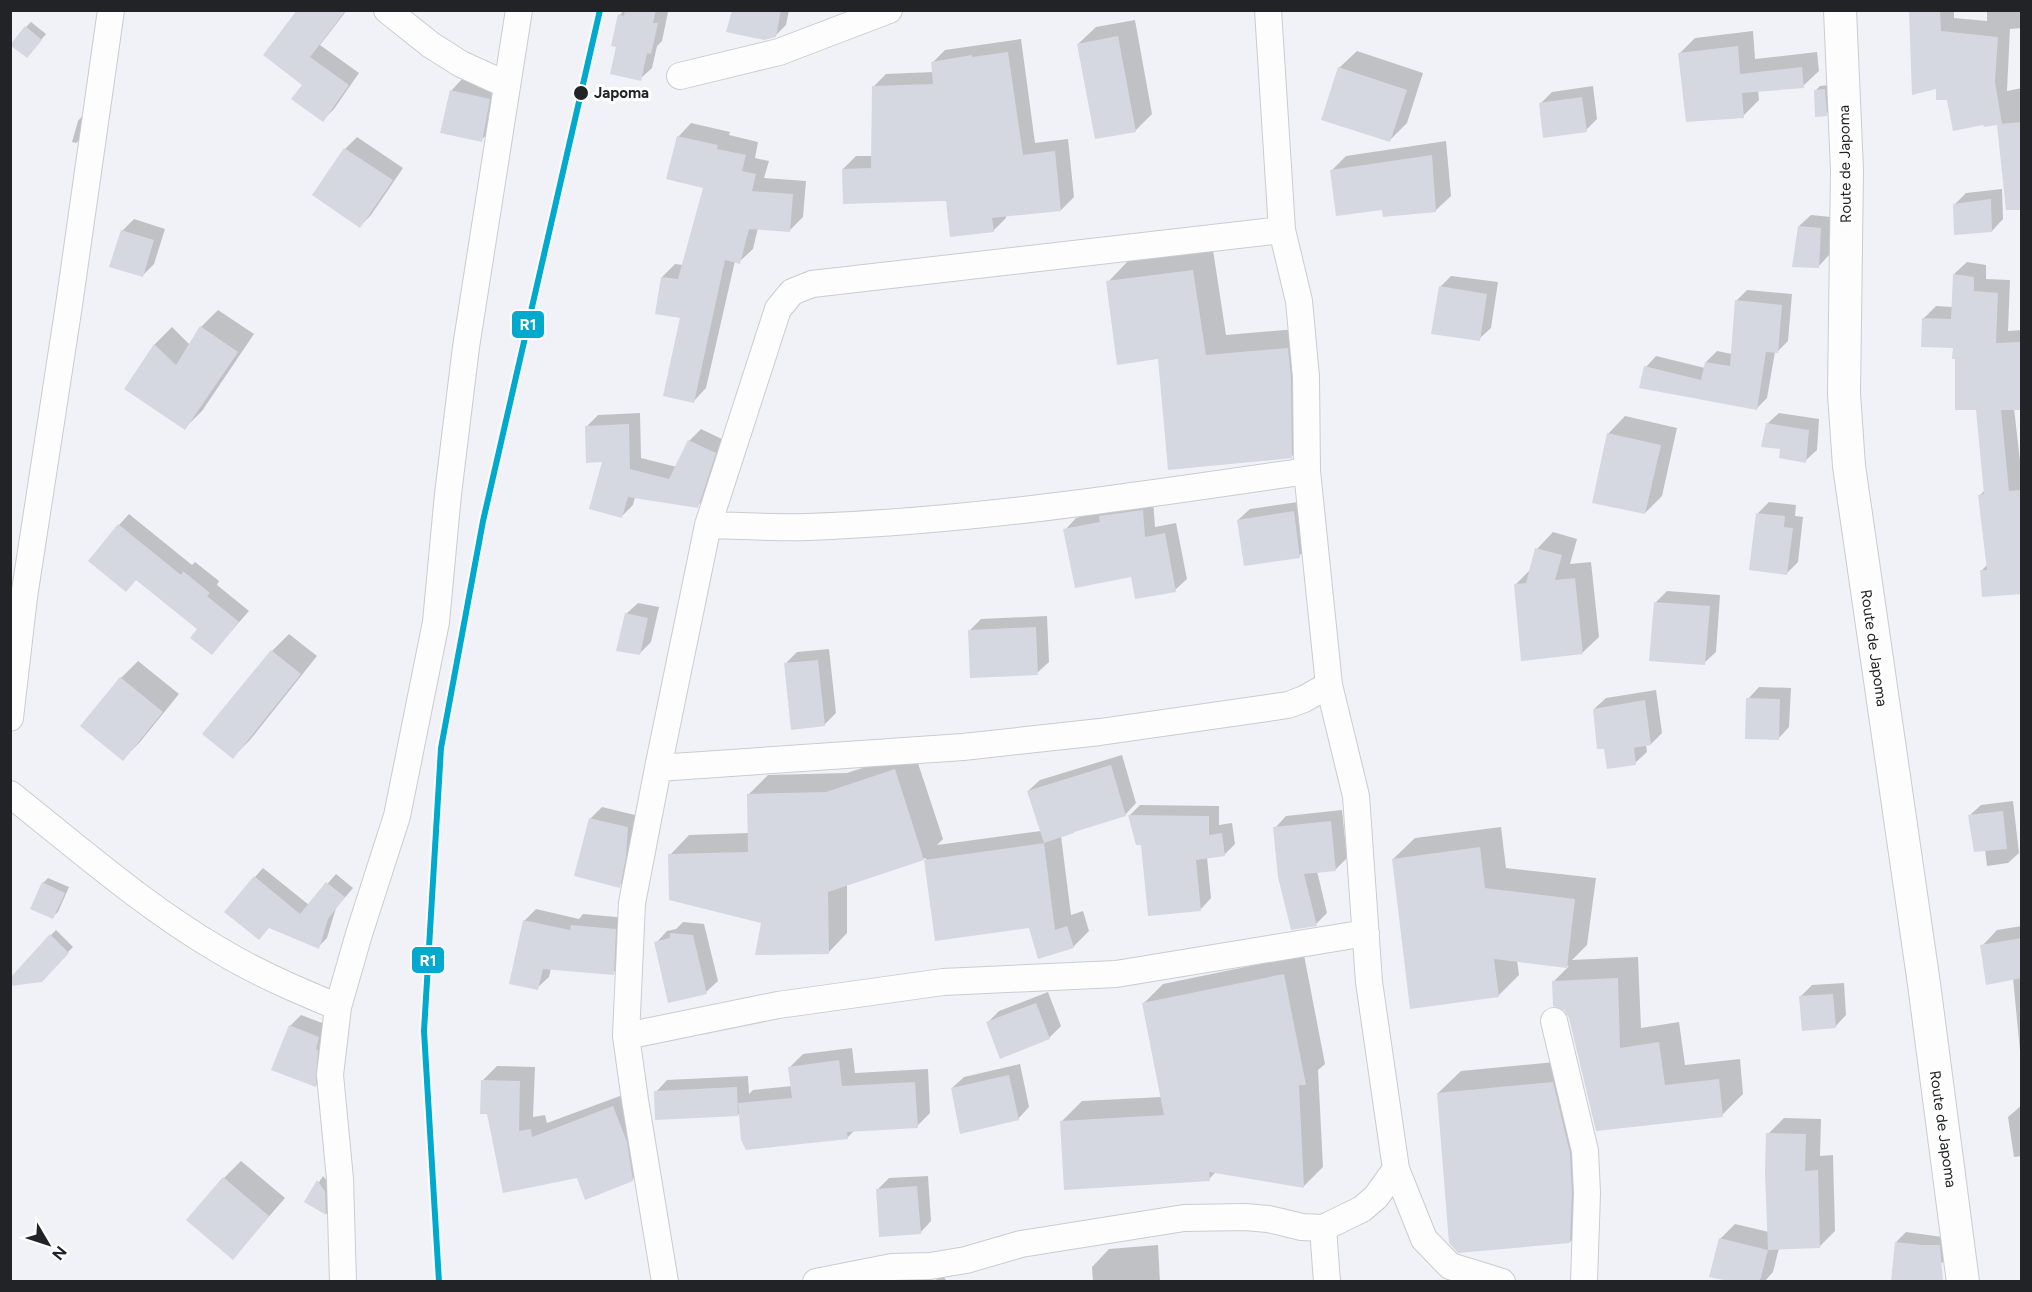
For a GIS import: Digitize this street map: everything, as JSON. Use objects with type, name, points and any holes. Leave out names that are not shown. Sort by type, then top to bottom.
[{"type":"street","points":[[10,718],[13,658],[111,10]]},
{"type":"street","points":[[387,10],[431,45],[460,64],[507,85]]},
{"type":"street","points":[[343,1281],[340,1179],[330,1075],[338,1007],[358,934],[397,816],[436,622],[448,494],[466,348],[519,10]]},
{"type":"street","points":[[680,76],[779,52],[889,10]]},
{"type":"street","points":[[1268,10],[1282,230],[1299,301],[1306,377],[1307,471],[1329,685],[1356,796],[1369,982],[1396,1169],[1424,1239],[1450,1266],[1502,1281]]},
{"type":"street","name":"Route de Japoma","points":[[1840,10],[1847,170],[1844,394],[1849,466],[1924,984],[1964,1281]]},
{"type":"street","points":[[665,1281],[626,1036],[632,903],[708,525],[778,309],[792,292],[812,284],[1282,230]]},
{"type":"street","points":[[708,525],[807,527],[980,515],[1098,501],[1307,471]]},
{"type":"street","points":[[658,768],[963,747],[1100,732],[1288,705],[1329,685]]},
{"type":"street","points":[[10,794],[139,898],[218,950],[272,979],[338,1007]]},
{"type":"street","points":[[626,1036],[778,1005],[920,985],[1116,974],[1365,933]]},
{"type":"street","points":[[1554,1021],[1585,1151],[1587,1192],[1584,1281]]},
{"type":"street","points":[[816,1281],[892,1267],[934,1274],[966,1260],[1021,1244],[1184,1218],[1245,1217],[1268,1219],[1302,1227],[1323,1228],[1362,1209],[1376,1197],[1396,1169]]},
{"type":"street","points":[[1323,1228],[1328,1281]]},
{"type":"building","points":[[297,10],[346,10],[310,57],[349,85],[323,122],[291,99],[302,85],[263,55]]},
{"type":"building","points":[[625,10],[656,10],[653,23],[658,23],[651,54],[647,53],[641,81],[610,74],[616,47],[611,46],[618,14],[624,16]]},
{"type":"building","points":[[732,10],[781,10],[776,37],[764,40],[726,32]]},
{"type":"building","points":[[1909,10],[1940,10],[1941,31],[1998,37],[1995,82],[2002,124],[2022,122],[2022,210],[2006,210],[1997,125],[1984,127],[1983,125],[1953,131],[1947,100],[1936,100],[1936,89],[1912,95]]},
{"type":"building","points":[[25,26],[42,40],[27,58],[10,45]]},
{"type":"building","points":[[1118,36],[1136,132],[1095,139],[1077,44]]},
{"type":"building","points":[[1738,46],[1740,74],[1802,67],[1804,88],[1742,93],[1744,118],[1686,122],[1678,53]]},
{"type":"building","points":[[1008,52],[1023,155],[1055,151],[1061,211],[992,218],[994,232],[950,237],[946,201],[843,204],[842,169],[871,168],[872,86],[933,84],[931,62]]},
{"type":"building","points":[[1338,67],[1407,90],[1390,142],[1321,120]]},
{"type":"building","points":[[1825,89],[1827,116],[1815,117],[1814,90]]},
{"type":"building","points":[[450,90],[490,99],[482,142],[440,133]]},
{"type":"building","points":[[1582,97],[1587,132],[1543,138],[1539,103]]},
{"type":"building","points":[[677,136],[718,145],[717,149],[746,155],[742,171],[756,174],[752,191],[793,194],[790,232],[749,229],[740,264],[725,260],[694,403],[663,396],[680,318],[655,314],[661,277],[678,279],[703,188],[666,179]]},
{"type":"building","points":[[344,148],[393,180],[360,228],[312,195]]},
{"type":"building","points":[[1432,155],[1436,212],[1383,217],[1382,210],[1336,216],[1330,170]]},
{"type":"building","points":[[1991,199],[1992,232],[1954,235],[1953,204]]},
{"type":"building","points":[[1798,226],[1821,228],[1819,268],[1792,267]]},
{"type":"building","points":[[121,230],[154,240],[143,277],[109,267]]},
{"type":"building","points":[[1193,270],[1206,355],[1288,348],[1291,378],[1292,458],[1168,470],[1158,359],[1117,365],[1106,281]]},
{"type":"building","points":[[1953,274],[1974,277],[1974,291],[1998,293],[1996,343],[2022,342],[2022,410],[2001,410],[2009,491],[2020,490],[2022,594],[1982,597],[1980,570],[1987,570],[1978,495],[1984,494],[1976,410],[1955,410],[1953,348],[1921,347],[1922,318],[1951,319]]},
{"type":"building","points":[[1439,286],[1487,294],[1480,341],[1431,334]]},
{"type":"building","points":[[1735,300],[1782,305],[1778,353],[1766,352],[1757,410],[1639,388],[1644,366],[1701,380],[1705,362],[1730,366]]},
{"type":"building","points":[[200,326],[238,352],[185,430],[124,389],[154,344],[176,365]]},
{"type":"building","points":[[1766,423],[1809,430],[1806,463],[1779,458],[1780,449],[1761,447]]},
{"type":"building","points":[[629,424],[630,469],[669,479],[688,440],[716,453],[698,508],[628,497],[622,518],[589,509],[602,462],[586,463],[585,426]]},
{"type":"building","points":[[1607,433],[1661,445],[1645,514],[1592,503]]},
{"type":"building","points":[[1143,510],[1145,537],[1165,533],[1176,592],[1135,599],[1131,577],[1075,588],[1063,529],[1100,522],[1099,516]]},
{"type":"building","points":[[1294,511],[1300,558],[1244,566],[1237,520]]},
{"type":"building","points":[[1756,513],[1785,516],[1784,527],[1793,528],[1787,575],[1749,570]]},
{"type":"building","points":[[118,524],[181,575],[183,571],[210,593],[207,596],[239,622],[212,655],[190,638],[197,629],[136,580],[126,592],[88,561]]},
{"type":"building","points":[[1535,548],[1562,555],[1555,580],[1575,578],[1583,654],[1521,661],[1514,584],[1526,583]]},
{"type":"building","points":[[1654,602],[1710,606],[1705,665],[1649,661]]},
{"type":"building","points":[[625,613],[648,618],[640,655],[616,651]]},
{"type":"building","points":[[1036,627],[1038,675],[970,678],[968,630]]},
{"type":"building","points":[[271,650],[301,674],[233,759],[202,734]]},
{"type":"building","points":[[818,660],[825,726],[791,730],[784,663]]},
{"type":"building","points":[[120,677],[163,712],[123,761],[80,726]]},
{"type":"building","points":[[1746,698],[1780,699],[1779,740],[1745,739]]},
{"type":"building","points":[[1645,700],[1651,745],[1634,748],[1636,765],[1607,769],[1604,749],[1597,749],[1593,709]]},
{"type":"building","points":[[1111,765],[1126,816],[1044,843],[1027,791]]},
{"type":"building","points":[[895,769],[924,860],[828,892],[829,954],[755,955],[761,923],[669,900],[668,854],[748,852],[747,794],[826,792]]},
{"type":"building","points":[[2003,811],[2007,849],[1974,852],[1968,815]]},
{"type":"building","points":[[1128,815],[1209,816],[1209,835],[1222,833],[1225,856],[1196,860],[1201,911],[1148,916],[1141,845],[1136,845]]},
{"type":"building","points":[[589,818],[628,827],[626,857],[620,888],[574,876]]},
{"type":"building","points":[[1331,821],[1336,871],[1304,874],[1317,926],[1291,930],[1278,877],[1273,827]]},
{"type":"building","points":[[1044,843],[1055,930],[1067,926],[1074,948],[1038,959],[1029,928],[935,941],[924,860]]},
{"type":"building","points":[[1480,847],[1485,888],[1575,899],[1567,968],[1494,959],[1499,997],[1410,1009],[1392,859]]},
{"type":"building","points":[[254,876],[300,914],[326,882],[345,897],[328,919],[319,949],[269,928],[259,940],[224,912]]},
{"type":"building","points":[[42,882],[65,893],[53,919],[30,909]]},
{"type":"building","points":[[523,920],[570,930],[571,925],[616,929],[614,975],[543,969],[538,990],[509,984]]},
{"type":"building","points":[[670,933],[693,935],[707,994],[668,1003],[654,942],[670,938]]},
{"type":"building","points":[[50,934],[69,953],[42,982],[10,986],[10,978]]},
{"type":"building","points":[[2022,938],[2022,978],[1986,985],[1980,945]]},
{"type":"building","points":[[1284,974],[1306,1085],[1299,1085],[1304,1188],[1209,1172],[1210,1181],[1064,1190],[1060,1121],[1164,1115],[1142,1003]]},
{"type":"building","points":[[1618,978],[1620,1048],[1659,1042],[1665,1085],[1719,1079],[1723,1117],[1596,1131],[1569,1018],[1564,1010],[1553,1006],[1552,981]]},
{"type":"building","points":[[1833,994],[1836,1028],[1802,1031],[1799,996]]},
{"type":"building","points":[[1036,1003],[1050,1039],[1000,1059],[986,1022]]},
{"type":"building","points":[[289,1025],[319,1037],[316,1049],[318,1050],[316,1087],[271,1070]]},
{"type":"building","points":[[839,1060],[842,1086],[915,1082],[918,1128],[847,1132],[848,1139],[746,1150],[741,1140],[738,1103],[792,1098],[788,1067]]},
{"type":"building","points":[[1009,1075],[1019,1120],[960,1134],[951,1088]]},
{"type":"building","points":[[481,1080],[520,1081],[519,1131],[531,1129],[532,1137],[613,1106],[627,1142],[633,1181],[585,1200],[577,1178],[503,1193],[487,1114],[480,1114]]},
{"type":"building","points":[[1553,1082],[1570,1153],[1572,1193],[1570,1243],[1458,1253],[1449,1243],[1437,1093]]},
{"type":"building","points":[[737,1087],[738,1116],[655,1120],[654,1091]]},
{"type":"building","points":[[1766,1133],[1806,1134],[1805,1171],[1818,1170],[1820,1248],[1768,1250]]},
{"type":"building","points":[[223,1177],[269,1216],[233,1260],[186,1220]]},
{"type":"building","points":[[317,1180],[325,1191],[326,1215],[304,1202]]},
{"type":"building","points":[[917,1186],[921,1234],[879,1237],[876,1189]]},
{"type":"building","points":[[1719,1238],[1768,1250],[1760,1281],[1729,1281],[1709,1277]]},
{"type":"building","points":[[1895,1242],[1940,1245],[1943,1281],[1891,1281]]},
{"type":"transit line","name":"R1","points":[[439,1282],[424,1031],[441,748],[483,521],[600,10]]},
{"type":"place","name":"Japoma","points":[[581,93]]}]
